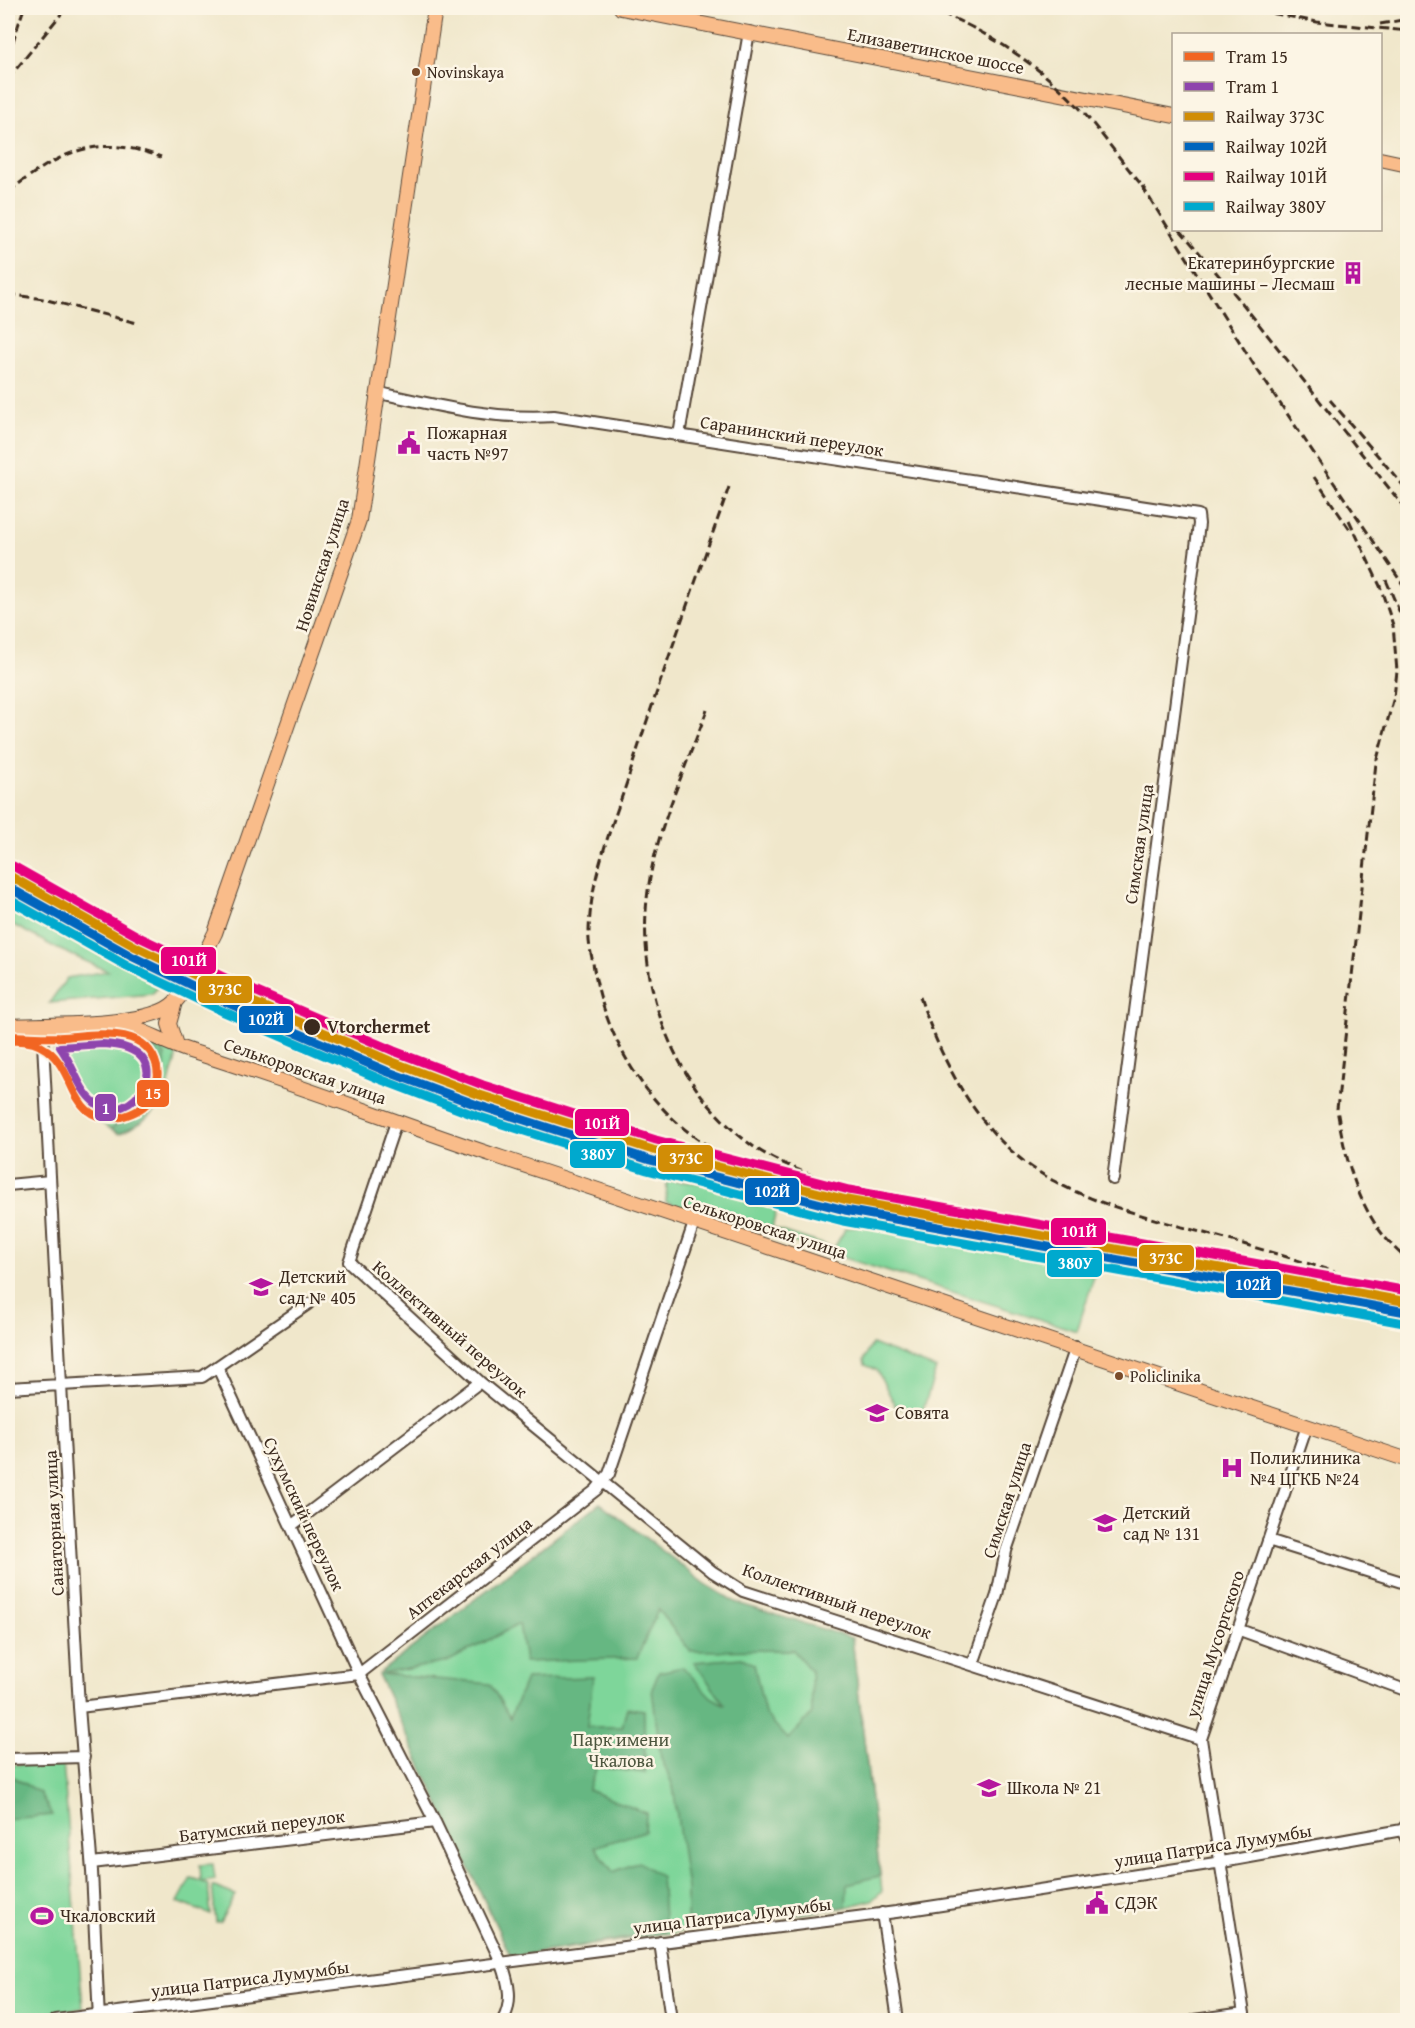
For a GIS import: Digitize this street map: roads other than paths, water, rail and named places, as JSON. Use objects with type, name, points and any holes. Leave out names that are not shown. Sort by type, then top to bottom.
[{"type":"main road","name":"Новинская улица","points":[[113,1022],[163,1011],[175,1002],[194,975],[215,933],[359,520],[380,393],[435,8]]},
{"type":"main road","name":"Елизаветинское шоссе","points":[[621,8],[1172,116]]},
{"type":"main road","points":[[1382,159],[1407,165]]},
{"type":"main road","points":[[175,1002],[169,1024],[176,1045]]},
{"type":"main road","points":[[8,1026],[113,1022]]},
{"type":"main road","name":"Селькоровская улица","points":[[113,1022],[136,1028],[176,1045],[396,1122],[694,1223],[1076,1347],[1407,1460]]},
{"type":"street","points":[[679,435],[749,32]]},
{"type":"street","name":"Саранинский переулок","points":[[380,393],[445,408],[518,418],[554,416],[1198,515]]},
{"type":"street","name":"Симская улица","points":[[1113,1179],[1198,515]]},
{"type":"street","name":"Санаторная улица","points":[[42,1024],[79,1707],[92,1863],[99,2017]]},
{"type":"street","name":"Коллективный переулок","points":[[396,1122],[349,1262],[480,1382],[713,1572],[743,1591],[1202,1739]]},
{"type":"street","points":[[8,1185],[50,1181]]},
{"type":"street","name":"Аптекарская улица","points":[[359,1674],[603,1483],[609,1474],[694,1223]]},
{"type":"street","points":[[8,1388],[202,1377],[308,1304]]},
{"type":"street","name":"Симская улица","points":[[973,1664],[997,1595],[1006,1551],[1076,1347]]},
{"type":"street","name":"Сухумский переулок","points":[[218,1368],[359,1674],[435,1822],[502,1964],[509,1984],[508,2011],[503,2020]]},
{"type":"street","points":[[291,1526],[480,1382]]},
{"type":"street","name":"улица Мусоргского","points":[[1244,2017],[1202,1739],[1237,1629],[1307,1426]]},
{"type":"street","points":[[1268,1540],[1407,1584]]},
{"type":"street","points":[[1237,1629],[1407,1691]]},
{"type":"street","points":[[79,1707],[359,1674]]},
{"type":"street","points":[[8,1759],[84,1757]]},
{"type":"street","name":"Батумский переулок","points":[[92,1863],[435,1822]]},
{"type":"street","points":[[1406,1829],[1407,1842]]},
{"type":"street","name":"улица Патриса Лумумбы","points":[[56,2020],[99,2017],[882,1913],[1222,1862],[1406,1829]]},
{"type":"street","points":[[882,1913],[898,2020]]},
{"type":"street","points":[[660,1942],[671,2020]]},
{"type":"street","points":[[1194,2020],[1244,2017]]},
{"type":"railway","points":[[8,56],[24,8]]},
{"type":"railway","points":[[8,79],[66,8]]},
{"type":"railway","points":[[929,8],[992,38],[1050,80],[1083,112],[1146,190]]},
{"type":"railway","points":[[1246,8],[1317,22],[1408,31]]},
{"type":"railway","points":[[1380,24],[1408,19]]},
{"type":"railway","points":[[8,192],[45,166],[79,150],[117,147],[161,157]]},
{"type":"railway","points":[[1142,186],[1254,365],[1408,592]]},
{"type":"railway","points":[[1181,231],[1238,298],[1408,512]]},
{"type":"railway","points":[[8,294],[43,299],[137,323]]},
{"type":"railway","points":[[1330,400],[1408,491]]},
{"type":"railway","points":[[1314,477],[1350,530]]},
{"type":"railway","points":[[729,487],[602,854],[590,912],[589,944],[599,993],[621,1050],[656,1101],[677,1123],[701,1142],[728,1157],[763,1171],[824,1185]]},
{"type":"railway","points":[[1349,520],[1380,586],[1393,625],[1397,671],[1394,697],[1376,763],[1337,1109],[1345,1151],[1358,1191],[1378,1229],[1408,1260]]},
{"type":"railway","points":[[1386,580],[1408,632]]},
{"type":"railway","points":[[707,710],[667,815],[654,857],[646,915],[647,952],[652,989],[663,1025],[678,1059],[698,1090],[722,1119],[750,1144],[778,1161],[871,1195],[1383,1287]]},
{"type":"railway","points":[[1404,769],[1408,743]]},
{"type":"railway","points":[[920,997],[941,1051],[970,1102],[987,1126],[1029,1165],[1069,1189],[1100,1202],[1335,1272]]},
{"type":"railway","points":[[1375,1285],[1408,1292]]},
{"type":"tram line","name":"15","points":[[8,1036],[56,1037],[104,1034],[131,1038],[151,1053],[158,1071],[156,1087],[148,1102],[138,1110],[121,1117],[104,1118],[92,1114],[83,1106],[57,1060],[47,1050],[29,1042],[8,1041]]},
{"type":"tram line","name":"1","points":[[102,1044],[128,1049],[143,1059],[147,1072],[144,1086],[135,1099],[122,1107],[108,1109],[88,1097],[60,1047],[102,1044]]},
{"type":"rail line","name":"101Й","points":[[13,866],[141,938],[234,982],[394,1051],[483,1085],[656,1140],[849,1190],[1408,1291]]},
{"type":"rail line","name":"373C","points":[[8,875],[136,947],[230,992],[390,1061],[480,1095],[653,1150],[847,1200],[1408,1302]]},
{"type":"rail line","name":"102Й","points":[[8,887],[131,956],[226,1002],[386,1071],[477,1105],[650,1160],[845,1210],[1406,1312]]},
{"type":"rail line","name":"380У","points":[[8,899],[127,966],[222,1011],[382,1080],[474,1115],[647,1170],[843,1221],[1404,1323]]},
{"type":"place","name":"Novinskaya","points":[[416,72]]},
{"type":"place","name":"Екатеринбургские лесные машины – Лесмаш","points":[[1353,273]]},
{"type":"place","name":"Пожарная часть №97","points":[[409,443]]},
{"type":"place","name":"Vtorchermet","points":[[312,1027]]},
{"type":"place","name":"Детский сад № 405","points":[[261,1287]]},
{"type":"place","name":"Policlinika","points":[[1119,1376]]},
{"type":"place","name":"Совята","points":[[877,1413]]},
{"type":"place","name":"Поликлиника №4 ЦГКБ №24","points":[[1232,1468]]},
{"type":"place","name":"Детский сад № 131","points":[[1105,1523]]},
{"type":"place","name":"Школа № 21","points":[[989,1788]]},
{"type":"place","name":"СДЭК","points":[[1097,1903]]},
{"type":"place","name":"Чкаловский","points":[[42,1916]]},
{"type":"park label","name":"Парк имени Чкалова","points":[[621,1750]]}]
